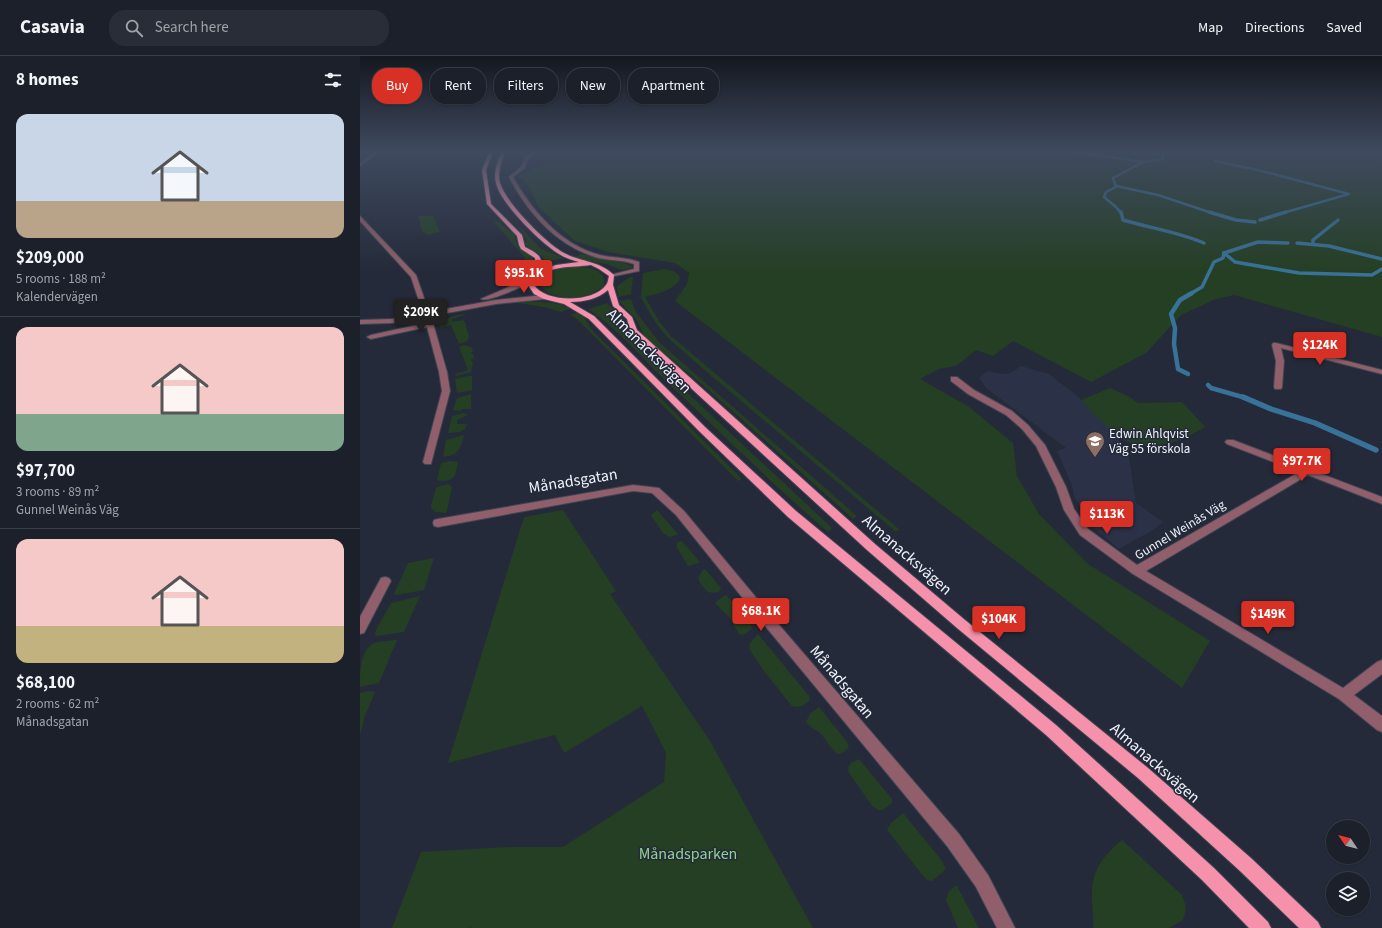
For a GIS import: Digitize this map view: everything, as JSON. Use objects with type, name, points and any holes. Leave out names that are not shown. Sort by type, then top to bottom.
[{"type":"main road","name":"Almanacksvägen","points":[[487,191],[489,204],[520,236],[522,247],[537,257],[539,264],[536,276],[531,284],[535,293],[560,300],[580,308],[593,318],[658,386],[792,514],[1051,730],[1208,874],[1262,928]]},
{"type":"main road","points":[[503,191],[512,205],[530,226],[557,251],[569,257],[602,268],[611,281]]},
{"type":"main road","points":[[536,276],[560,266],[589,264]]},
{"type":"main road","name":"Almanacksvägen","points":[[560,300],[576,300],[600,293],[611,281]]},
{"type":"main road","name":"Almanacksvägen","points":[[611,281],[616,306],[630,318],[634,331],[666,362],[875,551],[961,624],[1143,773],[1246,865],[1312,928]]},
{"type":"street","points":[[516,191],[538,216],[571,246],[597,256],[637,263],[637,270],[611,281]]},
{"type":"street","points":[[360,218],[414,276],[443,372],[446,391],[428,462]]},
{"type":"street","points":[[426,314],[509,290],[536,276]]},
{"type":"street","points":[[360,322],[392,321],[496,302],[545,297]]},
{"type":"street","points":[[371,337],[429,326]]},
{"type":"street","points":[[1278,388],[1280,361],[1276,345],[1382,372]]},
{"type":"street","name":"Gunnel Weinås Väg","points":[[954,379],[971,392],[1009,413],[1025,427],[1040,445],[1061,486],[1069,510],[1084,532],[1137,571],[1306,472]]},
{"type":"street","points":[[1230,442],[1382,501]]},
{"type":"street","name":"Månadsgatan","points":[[438,523],[633,488],[655,490],[680,513],[770,623],[953,840],[982,881],[1006,928]]},
{"type":"street","points":[[1137,571],[1344,695],[1382,725]]},
{"type":"street","points":[[360,629],[385,581]]},
{"type":"street","points":[[1344,695],[1382,666]]},
{"type":"shaded area","name":"Edwin Ahlqvist Väg 55 förskola","points":[[1021,366],[1049,374],[1075,394],[1114,433],[1129,457],[1136,503],[1163,522],[1153,530],[1119,549],[1095,529],[1074,496],[1072,485],[1057,451],[1066,448],[986,388],[979,378],[987,371],[1002,374],[1010,373]]},
{"type":"green space","points":[[531,191],[1382,191],[1382,337],[1234,295],[1216,299],[1181,315],[1146,353],[1091,382],[1013,341],[993,356],[976,350],[956,366],[939,369],[920,379],[969,407],[1013,443],[1017,476],[1039,514],[1088,564],[1210,641],[1182,688],[675,301],[687,284],[689,273],[675,263],[608,252],[575,241],[539,208]]},
{"type":"green space","points":[[418,216],[433,216],[440,232],[428,235],[422,232]]},
{"type":"green space","points":[[497,221],[514,234],[518,248],[531,256],[535,263],[525,265],[525,258],[494,222]]},
{"type":"green space","points":[[517,224],[541,249],[564,258],[544,262],[543,257],[525,244],[527,240]]},
{"type":"green space","points":[[582,254],[633,267],[621,270],[607,264],[587,261],[574,257]]},
{"type":"green space","points":[[535,265],[528,276],[508,288],[506,287],[517,278],[524,267]]},
{"type":"green space","points":[[579,267],[592,269],[600,273],[603,276],[604,285],[590,294],[572,298],[554,295],[541,286],[541,278],[549,272],[563,268]]},
{"type":"green space","points":[[664,269],[674,271],[679,275],[680,279],[669,289],[645,297],[659,321],[670,335],[900,530],[895,531],[668,338],[657,325],[641,298],[643,273]]},
{"type":"green space","points":[[630,277],[633,277],[631,294],[618,297],[617,286]]},
{"type":"green space","points":[[631,299],[636,312],[659,342],[857,516],[853,519],[711,392],[644,336],[637,320],[619,301]]},
{"type":"green space","points":[[523,301],[554,303],[572,308],[561,312],[544,307],[511,302]]},
{"type":"green space","points":[[607,303],[625,320],[629,332],[648,356],[832,528],[828,532],[786,495],[618,333],[599,316],[588,309]]},
{"type":"green space","points":[[578,312],[582,314],[592,330],[742,479],[738,481],[577,319],[570,315]]},
{"type":"green space","points":[[465,314],[452,319],[452,322],[463,320],[465,322],[469,337],[467,341],[459,344],[451,325],[440,328],[438,323],[453,316]]},
{"type":"green space","points":[[464,345],[471,347],[473,351],[470,354],[473,354],[474,358],[470,360],[473,362],[471,372],[457,376],[455,375],[468,370],[459,347]]},
{"type":"green space","points":[[472,376],[472,390],[457,393],[455,379]]},
{"type":"green space","points":[[1110,388],[1128,396],[1138,403],[1182,402],[1205,427],[1171,443],[1147,446],[1136,445],[1114,433],[1081,400]]},
{"type":"green space","points":[[471,394],[471,409],[462,409],[460,411],[453,410],[457,398]]},
{"type":"green space","points":[[463,413],[468,415],[457,420],[457,424],[467,424],[465,429],[460,432],[448,433],[452,416]]},
{"type":"green space","points":[[464,435],[458,451],[452,455],[443,457],[446,440]]},
{"type":"green space","points":[[449,461],[458,462],[455,476],[447,481],[437,480],[441,463]]},
{"type":"green space","points":[[449,484],[452,487],[446,513],[435,512],[431,508],[431,505],[436,488]]},
{"type":"green space","name":"Månadsparken","points":[[563,510],[616,591],[610,594],[710,741],[813,928],[392,928],[421,852],[507,847],[563,847],[664,782],[666,753],[642,706],[564,753],[555,735],[448,763],[524,517]]},
{"type":"green space","points":[[657,510],[678,534],[677,535],[669,537],[663,533],[651,515]]},
{"type":"green space","points":[[682,541],[699,561],[699,563],[688,566],[676,546],[678,542]]},
{"type":"green space","points":[[434,558],[424,590],[397,595],[394,594],[408,563]]},
{"type":"green space","points":[[705,569],[721,588],[717,592],[708,592],[700,583],[698,578]]},
{"type":"green space","points":[[725,595],[751,625],[752,629],[743,635],[739,634],[730,618],[716,604],[717,601]]},
{"type":"green space","points":[[420,596],[404,632],[377,636],[375,635],[376,630],[391,603]]},
{"type":"green space","points":[[758,634],[809,696],[810,700],[805,704],[799,707],[791,705],[749,649],[750,643]]},
{"type":"green space","points":[[397,640],[379,683],[360,687],[363,656],[369,646],[377,642]]},
{"type":"green space","points":[[370,691],[375,692],[365,716],[360,735],[360,693]]},
{"type":"green space","points":[[819,707],[847,742],[849,747],[844,752],[838,754],[835,752],[821,734],[806,722],[810,714]]},
{"type":"green space","points":[[859,759],[892,799],[892,803],[883,810],[873,807],[849,773],[848,767],[851,763]]},
{"type":"green space","points":[[903,813],[942,861],[946,869],[932,881],[927,880],[887,830],[891,823]]},
{"type":"green space","points":[[1122,840],[1182,895],[1186,908],[1183,920],[1169,928],[1093,928],[1093,880],[1103,859]]},
{"type":"green space","points":[[955,886],[957,886],[979,928],[958,928],[946,900],[948,893]]},
{"type":"waterway","points":[[1109,191],[1106,192],[1104,197],[1121,213]]},
{"type":"waterway","points":[[1138,191],[1158,195],[1209,212]]},
{"type":"waterway","points":[[1283,213],[1349,194],[1336,191]]},
{"type":"waterway","points":[[1121,212],[1123,220],[1174,233],[1204,243]]},
{"type":"waterway","points":[[1209,212],[1236,220],[1255,222]]},
{"type":"waterway","points":[[1260,220],[1286,212]]},
{"type":"waterway","points":[[1313,243],[1313,240],[1338,220]]},
{"type":"waterway","points":[[1224,253],[1258,242],[1288,243]]},
{"type":"waterway","points":[[1297,243],[1329,246],[1382,259]]},
{"type":"waterway","points":[[1190,294],[1202,287],[1214,262],[1223,258],[1224,253]]},
{"type":"waterway","points":[[1224,253],[1235,262],[1299,273],[1372,275],[1382,269]]},
{"type":"waterway","points":[[1188,374],[1178,369],[1174,344],[1175,328],[1171,314],[1180,300],[1192,293]]},
{"type":"waterway","points":[[1208,385],[1211,388],[1244,397]]},
{"type":"waterway","points":[[1244,397],[1271,409],[1315,423],[1376,450]]},
{"type":"place","name":"Edwin Ahlqvist Väg 55 förskola","points":[[1095,458]]}]
